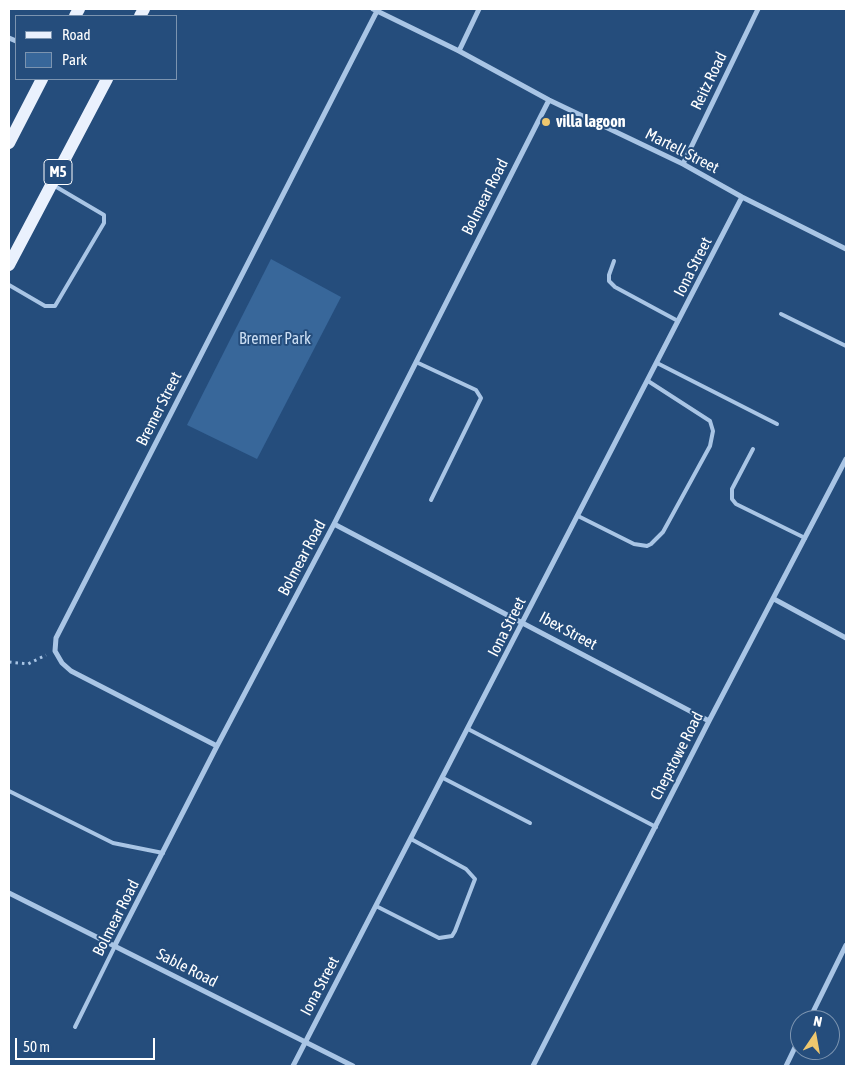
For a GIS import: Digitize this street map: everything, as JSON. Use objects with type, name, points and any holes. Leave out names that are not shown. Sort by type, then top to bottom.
[{"type":"main road","points":[[9,143],[41,80]]},
{"type":"main road","name":"M5","points":[[9,265],[104,81]]},
{"type":"street","points":[[459,50],[479,9]]},
{"type":"street","name":"Reitz Road","points":[[683,164],[758,9]]},
{"type":"street","name":"Martell Street","points":[[375,10],[459,50],[549,100],[683,164],[742,197],[846,249]]},
{"type":"street","name":"Bremer Street","points":[[55,651],[56,638],[64,621],[375,10]]},
{"type":"street","name":"Bolmear Road","points":[[115,946],[216,746],[334,524],[549,100]]},
{"type":"street","name":"Iona Street","points":[[293,1066],[742,197]]},
{"type":"street","name":"Chepstowe Road","points":[[533,1066],[709,721],[846,459]]},
{"type":"street","name":"Ibex Street","points":[[334,524],[524,622],[709,721]]},
{"type":"street","points":[[774,599],[846,638]]},
{"type":"street","points":[[55,651],[62,663],[71,671],[216,746]]},
{"type":"street","name":"Sable Road","points":[[9,893],[353,1066]]},
{"type":"street","points":[[814,1010],[846,945]]},
{"type":"lane","points":[[9,285],[44,306],[55,306],[104,222],[105,218],[100,212],[51,184]]},
{"type":"lane","points":[[614,261],[608,275],[609,281],[615,287],[678,322]]},
{"type":"lane","points":[[781,314],[846,346]]},
{"type":"lane","points":[[416,362],[476,390],[481,398],[432,500]]},
{"type":"lane","points":[[657,362],[777,424]]},
{"type":"lane","points":[[578,516],[634,544],[640,546],[651,544],[663,532],[710,446],[713,432],[710,420],[648,382]]},
{"type":"lane","points":[[753,449],[732,489],[732,499],[736,504],[805,538]]},
{"type":"lane","points":[[468,729],[656,827]]},
{"type":"lane","points":[[443,778],[530,823]]},
{"type":"lane","points":[[9,791],[113,843],[163,853]]},
{"type":"lane","points":[[376,906],[439,938],[452,936],[455,931],[472,893],[475,879],[466,869],[411,839]]},
{"type":"lane","name":"Bolmear Road","points":[[74,1027],[115,946]]},
{"type":"path","points":[[9,662],[28,664],[55,651]]},
{"type":"green space","name":"Bremer Park","points":[[271,259],[341,297],[257,459],[187,425]]},
{"type":"place","name":"villa lagoon","points":[[546,122]]}]
